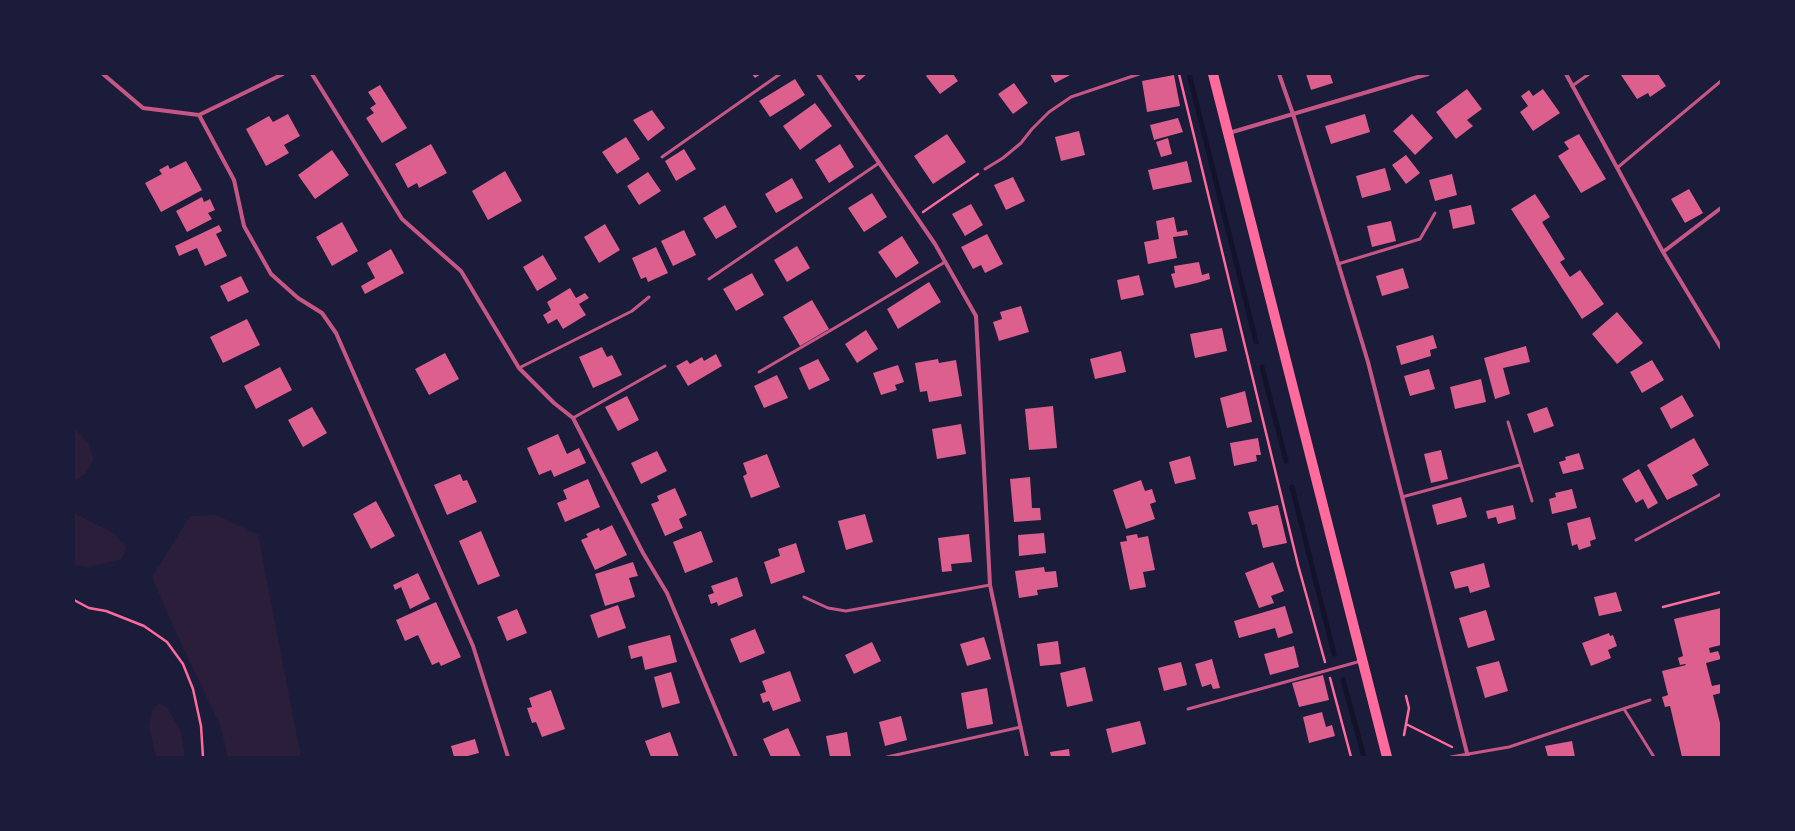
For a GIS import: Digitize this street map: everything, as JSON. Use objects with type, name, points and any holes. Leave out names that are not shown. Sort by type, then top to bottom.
[{"type":"main road","points":[[1213,74],[1387,757]]},
{"type":"street","points":[[103,74],[143,108],[199,115],[283,74]]},
{"type":"street","points":[[312,74],[402,219],[461,271],[519,368],[554,403],[573,418],[643,552],[667,593],[736,757]]},
{"type":"street","points":[[818,74],[916,217],[945,262],[976,316],[990,585],[1027,757]]},
{"type":"street","points":[[1278,74],[1293,114],[1368,362],[1467,756]]},
{"type":"street","points":[[1228,134],[1428,74]]},
{"type":"street","points":[[1566,74],[1663,252],[1721,348]]},
{"type":"street","points":[[199,115],[234,180],[244,226],[271,274],[298,298],[322,313],[336,333],[473,646],[508,757]]},
{"type":"street","points":[[1663,252],[1721,208]]},
{"type":"lane","points":[[662,157],[780,74]]},
{"type":"lane","points":[[985,169],[1003,158],[1021,143],[1032,129],[1049,112],[1071,97],[1139,74]]},
{"type":"lane","points":[[1572,86],[1589,74]]},
{"type":"lane","points":[[1617,168],[1721,81]]},
{"type":"lane","points":[[709,279],[879,163]]},
{"type":"lane","points":[[1338,264],[1420,239],[1435,213]]},
{"type":"lane","points":[[759,372],[945,262]]},
{"type":"lane","points":[[519,368],[632,311],[650,297]]},
{"type":"lane","points":[[573,418],[665,366]]},
{"type":"lane","points":[[1508,422],[1532,501]]},
{"type":"lane","points":[[1402,498],[1520,465]]},
{"type":"lane","points":[[1636,540],[1721,494]]},
{"type":"lane","points":[[804,597],[828,608],[846,611],[990,585]]},
{"type":"lane","points":[[1188,710],[1363,660]]},
{"type":"lane","points":[[1451,757],[1467,756],[1509,747],[1650,700]]},
{"type":"lane","points":[[1624,709],[1654,757]]},
{"type":"lane","points":[[887,757],[1021,727]]},
{"type":"path","points":[[1179,74],[1298,565],[1351,757]]},
{"type":"path","points":[[916,217],[985,169]]},
{"type":"path","points":[[1663,607],[1721,592]]},
{"type":"path","points":[[74,600],[89,608],[106,611],[144,626],[167,642],[183,664],[193,689],[201,726],[204,757]]},
{"type":"path","points":[[1404,735],[1409,708],[1406,696]]},
{"type":"path","points":[[1406,724],[1467,756]]},
{"type":"shaded area","points":[[74,428],[88,443],[94,460],[85,474],[74,482]]},
{"type":"shaded area","points":[[74,513],[113,533],[126,547],[124,555],[119,560],[89,567],[74,564]]},
{"type":"shaded area","points":[[217,515],[258,535],[301,757],[228,757],[220,725],[173,626],[152,577],[190,516]]},
{"type":"shaded area","points":[[158,704],[166,706],[181,731],[185,757],[156,757],[149,726],[152,711]]},
{"type":"building","points":[[752,74],[761,74],[755,78]]},
{"type":"building","points":[[854,74],[867,74],[859,81]]},
{"type":"building","points":[[928,74],[953,74],[958,81],[940,94],[926,76]]},
{"type":"building","points":[[1050,74],[1072,74],[1055,83]]},
{"type":"building","points":[[1306,74],[1330,74],[1333,83],[1311,90]]},
{"type":"building","points":[[1658,74],[1666,86],[1650,97],[1648,93],[1637,99],[1621,75]]},
{"type":"building","points":[[1174,75],[1180,106],[1147,112],[1142,81]]},
{"type":"building","points":[[795,79],[805,95],[770,117],[759,101]]},
{"type":"building","points":[[1014,83],[1028,103],[1013,114],[998,94]]},
{"type":"building","points":[[380,85],[407,128],[382,143],[366,118],[374,113],[370,108],[376,104],[368,92]]},
{"type":"building","points":[[1467,89],[1482,109],[1467,120],[1473,126],[1456,139],[1436,112]]},
{"type":"building","points":[[1543,89],[1560,113],[1533,131],[1520,112],[1528,106],[1521,96],[1529,90],[1533,96]]},
{"type":"building","points":[[815,103],[832,126],[800,150],[783,126]]},
{"type":"building","points":[[652,110],[665,128],[648,141],[633,120]]},
{"type":"building","points":[[288,114],[300,136],[284,145],[289,153],[266,166],[246,129],[269,116],[273,122]]},
{"type":"building","points":[[1365,114],[1370,132],[1331,144],[1325,126]]},
{"type":"building","points":[[1412,114],[1433,138],[1415,155],[1393,131]]},
{"type":"building","points":[[1178,118],[1183,132],[1154,140],[1150,125]]},
{"type":"building","points":[[1079,131],[1085,155],[1061,161],[1055,137]]},
{"type":"building","points":[[947,134],[966,162],[933,184],[914,156]]},
{"type":"building","points":[[1579,134],[1606,179],[1581,193],[1558,156],[1569,149],[1564,142]]},
{"type":"building","points":[[626,137],[640,159],[617,174],[602,152]]},
{"type":"building","points":[[1168,138],[1172,154],[1161,157],[1156,142]]},
{"type":"building","points":[[431,144],[447,173],[419,188],[417,183],[408,188],[395,164]]},
{"type":"building","points":[[840,144],[854,167],[829,183],[815,160]]},
{"type":"building","points":[[684,149],[696,169],[676,181],[665,161]]},
{"type":"building","points":[[332,150],[349,175],[315,199],[298,175]]},
{"type":"building","points":[[1406,155],[1420,173],[1406,184],[1392,165]]},
{"type":"building","points":[[186,161],[202,190],[161,212],[145,183],[162,174],[159,170],[168,165],[170,169]]},
{"type":"building","points":[[1187,161],[1192,182],[1153,190],[1148,170]]},
{"type":"building","points":[[1385,168],[1391,190],[1362,198],[1356,176]]},
{"type":"building","points":[[505,171],[522,201],[488,220],[472,191]]},
{"type":"building","points":[[648,172],[661,191],[639,205],[627,186]]},
{"type":"building","points":[[1452,174],[1457,195],[1435,201],[1429,180]]},
{"type":"building","points":[[1013,177],[1025,201],[1006,210],[994,185]]},
{"type":"building","points":[[792,178],[803,198],[776,213],[765,194]]},
{"type":"building","points":[[1689,189],[1703,213],[1685,223],[1671,199]]},
{"type":"building","points":[[872,193],[887,217],[864,232],[848,208]]},
{"type":"building","points":[[1535,194],[1550,217],[1542,222],[1565,259],[1560,262],[1570,277],[1580,270],[1604,304],[1582,319],[1511,209]]},
{"type":"building","points":[[202,197],[204,202],[210,199],[215,210],[208,213],[212,219],[187,232],[176,211]]},
{"type":"building","points":[[971,204],[983,225],[965,236],[952,214]]},
{"type":"building","points":[[725,205],[737,227],[716,239],[703,218]]},
{"type":"building","points":[[1471,205],[1475,224],[1453,229],[1449,210]]},
{"type":"building","points":[[1174,217],[1177,232],[1187,230],[1188,235],[1173,237],[1177,258],[1148,264],[1144,242],[1159,239],[1156,221]]},
{"type":"building","points":[[1391,221],[1396,241],[1372,247],[1367,226]]},
{"type":"building","points":[[342,222],[358,251],[332,266],[316,237]]},
{"type":"building","points":[[605,224],[620,250],[599,263],[584,237]]},
{"type":"building","points":[[219,225],[222,231],[216,234],[227,256],[205,266],[197,248],[179,256],[175,246]]},
{"type":"building","points":[[684,230],[696,255],[673,266],[661,241]]},
{"type":"building","points":[[987,234],[1003,264],[985,273],[981,265],[973,269],[961,247]]},
{"type":"building","points":[[902,236],[919,263],[896,278],[878,252]]},
{"type":"building","points":[[797,246],[810,268],[787,282],[774,260]]},
{"type":"building","points":[[656,247],[668,273],[648,282],[646,277],[641,279],[632,258]]},
{"type":"building","points":[[391,249],[404,273],[365,294],[361,286],[375,278],[367,263]]},
{"type":"building","points":[[543,255],[557,279],[537,291],[523,267]]},
{"type":"building","points":[[1199,262],[1202,275],[1209,273],[1210,279],[1175,288],[1171,274],[1175,273],[1174,266]]},
{"type":"building","points":[[1403,268],[1409,288],[1382,296],[1376,276]]},
{"type":"building","points":[[752,273],[764,295],[736,311],[723,289]]},
{"type":"building","points":[[1139,275],[1144,295],[1121,300],[1117,280]]},
{"type":"building","points":[[241,276],[249,292],[228,302],[220,286]]},
{"type":"building","points":[[929,282],[941,302],[898,329],[887,309]]},
{"type":"building","points":[[570,288],[576,298],[585,293],[589,298],[579,304],[586,315],[563,329],[557,319],[548,324],[543,315],[551,310],[547,302]]},
{"type":"building","points":[[812,300],[829,329],[800,346],[783,317]]},
{"type":"building","points":[[1021,306],[1029,332],[999,341],[993,322],[1002,319],[1000,312]]},
{"type":"building","points":[[1617,312],[1643,343],[1617,364],[1592,334]]},
{"type":"building","points":[[247,319],[260,345],[223,363],[210,337]]},
{"type":"building","points":[[1222,328],[1227,351],[1195,358],[1190,334]]},
{"type":"building","points":[[866,330],[878,349],[857,363],[845,344]]},
{"type":"building","points":[[1433,335],[1437,348],[1430,350],[1431,356],[1401,365],[1396,346]]},
{"type":"building","points":[[1526,346],[1530,362],[1503,368],[1510,394],[1495,399],[1484,358]]},
{"type":"building","points":[[602,347],[607,357],[612,355],[622,375],[593,388],[579,357]]},
{"type":"building","points":[[1121,351],[1126,372],[1095,379],[1090,359]]},
{"type":"building","points":[[445,353],[459,379],[429,395],[415,369]]},
{"type":"building","points":[[716,354],[722,366],[688,386],[676,366],[687,360],[690,364],[702,357],[704,361]]},
{"type":"building","points":[[818,359],[830,380],[809,390],[799,368]]},
{"type":"building","points":[[938,359],[939,363],[956,360],[962,396],[929,402],[927,391],[920,392],[915,363]]},
{"type":"building","points":[[1652,360],[1664,380],[1642,393],[1630,372]]},
{"type":"building","points":[[898,365],[904,382],[895,385],[897,390],[881,395],[873,373]]},
{"type":"building","points":[[280,367],[292,390],[256,409],[244,386]]},
{"type":"building","points":[[1429,369],[1435,389],[1410,396],[1404,376]]},
{"type":"building","points":[[777,375],[788,398],[764,408],[754,386]]},
{"type":"building","points":[[1481,379],[1486,402],[1455,409],[1450,387]]},
{"type":"building","points":[[1245,391],[1252,422],[1227,428],[1220,398]]},
{"type":"building","points":[[1682,395],[1694,416],[1671,429],[1660,408]]},
{"type":"building","points":[[627,396],[639,420],[618,431],[605,407]]},
{"type":"building","points":[[1053,406],[1057,448],[1029,450],[1025,409]]},
{"type":"building","points":[[312,407],[327,433],[303,447],[288,420]]},
{"type":"building","points":[[1547,407],[1554,426],[1534,433],[1527,414]]},
{"type":"building","points":[[961,424],[966,454],[937,459],[932,429]]},
{"type":"building","points":[[558,434],[567,454],[579,448],[586,463],[554,477],[551,470],[539,475],[527,448]]},
{"type":"building","points":[[1258,438],[1261,455],[1256,455],[1257,461],[1234,466],[1230,443]]},
{"type":"building","points":[[1694,438],[1709,465],[1692,475],[1698,485],[1667,500],[1647,465]]},
{"type":"building","points":[[1441,450],[1448,479],[1431,483],[1424,454]]},
{"type":"building","points":[[657,451],[667,471],[641,484],[631,463]]},
{"type":"building","points":[[1579,453],[1584,469],[1563,474],[1559,462],[1566,460],[1565,457]]},
{"type":"building","points":[[767,454],[780,487],[751,498],[743,476],[747,474],[743,463]]},
{"type":"building","points":[[1190,456],[1196,479],[1175,484],[1169,462]]},
{"type":"building","points":[[1639,469],[1658,503],[1648,509],[1643,499],[1636,503],[1622,479]]},
{"type":"building","points":[[460,474],[463,481],[467,480],[477,502],[447,515],[434,485]]},
{"type":"building","points":[[1030,477],[1032,508],[1040,508],[1041,520],[1014,522],[1010,479]]},
{"type":"building","points":[[588,479],[600,507],[565,522],[557,503],[567,499],[563,490]]},
{"type":"building","points":[[1141,480],[1145,491],[1152,489],[1156,502],[1150,504],[1155,519],[1126,529],[1113,490]]},
{"type":"building","points":[[675,488],[687,515],[679,519],[683,528],[665,536],[651,504],[659,501],[657,496]]},
{"type":"building","points":[[1572,489],[1577,508],[1552,514],[1549,499],[1556,497],[1555,493]]},
{"type":"building","points":[[1461,497],[1467,517],[1437,525],[1432,505]]},
{"type":"building","points":[[376,501],[395,536],[371,549],[353,514]]},
{"type":"building","points":[[1278,505],[1287,543],[1263,548],[1257,524],[1252,525],[1248,512]]},
{"type":"building","points":[[1513,505],[1516,519],[1498,524],[1496,517],[1488,519],[1486,511]]},
{"type":"building","points":[[865,514],[873,542],[846,550],[838,521]]},
{"type":"building","points":[[1590,517],[1596,539],[1590,541],[1591,546],[1579,550],[1577,544],[1572,546],[1567,523]]},
{"type":"building","points":[[612,525],[627,555],[595,570],[581,540],[588,537],[586,534],[599,528],[600,531]]},
{"type":"building","points":[[481,531],[500,576],[478,585],[459,541]]},
{"type":"building","points":[[701,531],[713,562],[685,573],[673,542]]},
{"type":"building","points":[[1044,533],[1046,553],[1019,556],[1018,535]]},
{"type":"building","points":[[969,534],[972,562],[951,564],[952,571],[942,572],[938,538]]},
{"type":"building","points":[[1137,534],[1138,538],[1148,536],[1155,570],[1143,572],[1146,587],[1130,590],[1120,542],[1127,541],[1126,536]]},
{"type":"building","points":[[796,543],[805,572],[771,584],[764,562],[780,556],[778,549]]},
{"type":"building","points":[[633,562],[638,576],[629,578],[635,597],[605,606],[595,574]]},
{"type":"building","points":[[1273,562],[1284,591],[1271,596],[1274,603],[1259,608],[1245,573]]},
{"type":"building","points":[[1484,563],[1490,587],[1470,593],[1468,586],[1455,589],[1450,572]]},
{"type":"building","points":[[1044,567],[1045,572],[1056,571],[1058,587],[1037,590],[1038,595],[1019,598],[1015,571]]},
{"type":"building","points":[[418,573],[430,599],[410,609],[401,587],[395,590],[393,585]]},
{"type":"building","points":[[737,577],[743,596],[718,606],[717,602],[711,604],[708,595],[714,593],[711,586]]},
{"type":"building","points":[[1616,592],[1622,611],[1599,616],[1594,597]]},
{"type":"building","points":[[436,602],[461,657],[441,666],[439,662],[432,665],[418,635],[405,641],[396,620]]},
{"type":"building","points":[[618,605],[626,628],[598,638],[590,615]]},
{"type":"building","points":[[1285,606],[1293,633],[1278,638],[1275,628],[1239,638],[1234,621]]},
{"type":"building","points":[[1721,608],[1721,645],[1709,648],[1710,653],[1718,651],[1721,659],[1706,663],[1712,686],[1721,684],[1721,693],[1713,695],[1721,727],[1721,757],[1682,757],[1670,706],[1665,707],[1662,697],[1668,695],[1662,671],[1686,665],[1680,665],[1678,658],[1683,656],[1674,619]]},
{"type":"building","points":[[517,609],[527,633],[507,641],[497,617]]},
{"type":"building","points":[[1486,610],[1495,640],[1468,648],[1459,618]]},
{"type":"building","points":[[755,629],[765,653],[740,663],[730,639]]},
{"type":"building","points":[[1609,633],[1610,636],[1613,635],[1617,646],[1608,650],[1611,658],[1591,666],[1582,643]]},
{"type":"building","points":[[670,635],[677,662],[645,670],[642,656],[631,659],[628,646]]},
{"type":"building","points":[[984,637],[991,659],[967,666],[960,644]]},
{"type":"building","points":[[1058,641],[1061,664],[1040,666],[1037,644]]},
{"type":"building","points":[[872,642],[881,661],[854,674],[845,655]]},
{"type":"building","points":[[1294,646],[1299,667],[1270,675],[1264,654]]},
{"type":"building","points":[[1212,659],[1220,688],[1213,689],[1211,684],[1202,687],[1195,664]]},
{"type":"building","points":[[1499,661],[1508,691],[1485,698],[1476,667]]},
{"type":"building","points":[[1181,662],[1187,685],[1164,691],[1158,668]]},
{"type":"building","points":[[1085,667],[1093,701],[1067,707],[1060,673]]},
{"type":"building","points":[[790,671],[801,701],[773,711],[769,701],[763,703],[760,694],[766,692],[762,681]]},
{"type":"building","points":[[671,672],[680,703],[662,708],[654,677]]},
{"type":"building","points":[[1323,675],[1329,700],[1299,707],[1292,683]]},
{"type":"building","points":[[987,688],[993,724],[967,729],[961,693]]},
{"type":"building","points":[[551,690],[565,729],[542,737],[536,722],[532,723],[527,708],[532,707],[529,698]]},
{"type":"building","points":[[1322,712],[1326,727],[1332,725],[1335,736],[1309,743],[1303,717]]},
{"type":"building","points":[[901,716],[907,740],[885,746],[879,722]]},
{"type":"building","points":[[1140,721],[1146,744],[1112,753],[1106,729]]},
{"type":"building","points":[[788,728],[801,757],[771,757],[763,739]]},
{"type":"building","points":[[670,732],[679,757],[651,757],[645,741]]},
{"type":"building","points":[[847,732],[851,757],[830,757],[826,736]]},
{"type":"building","points":[[475,739],[479,753],[464,757],[454,757],[451,746]]},
{"type":"building","points":[[1572,741],[1575,757],[1548,757],[1545,746]]},
{"type":"building","points":[[1069,749],[1070,757],[1051,757],[1050,752]]},
{"type":"waterway","points":[[1189,74],[1256,342]]},
{"type":"waterway","points":[[1262,367],[1286,461]]},
{"type":"waterway","points":[[1292,487],[1334,654]]},
{"type":"waterway","points":[[1343,680],[1364,757]]}]
